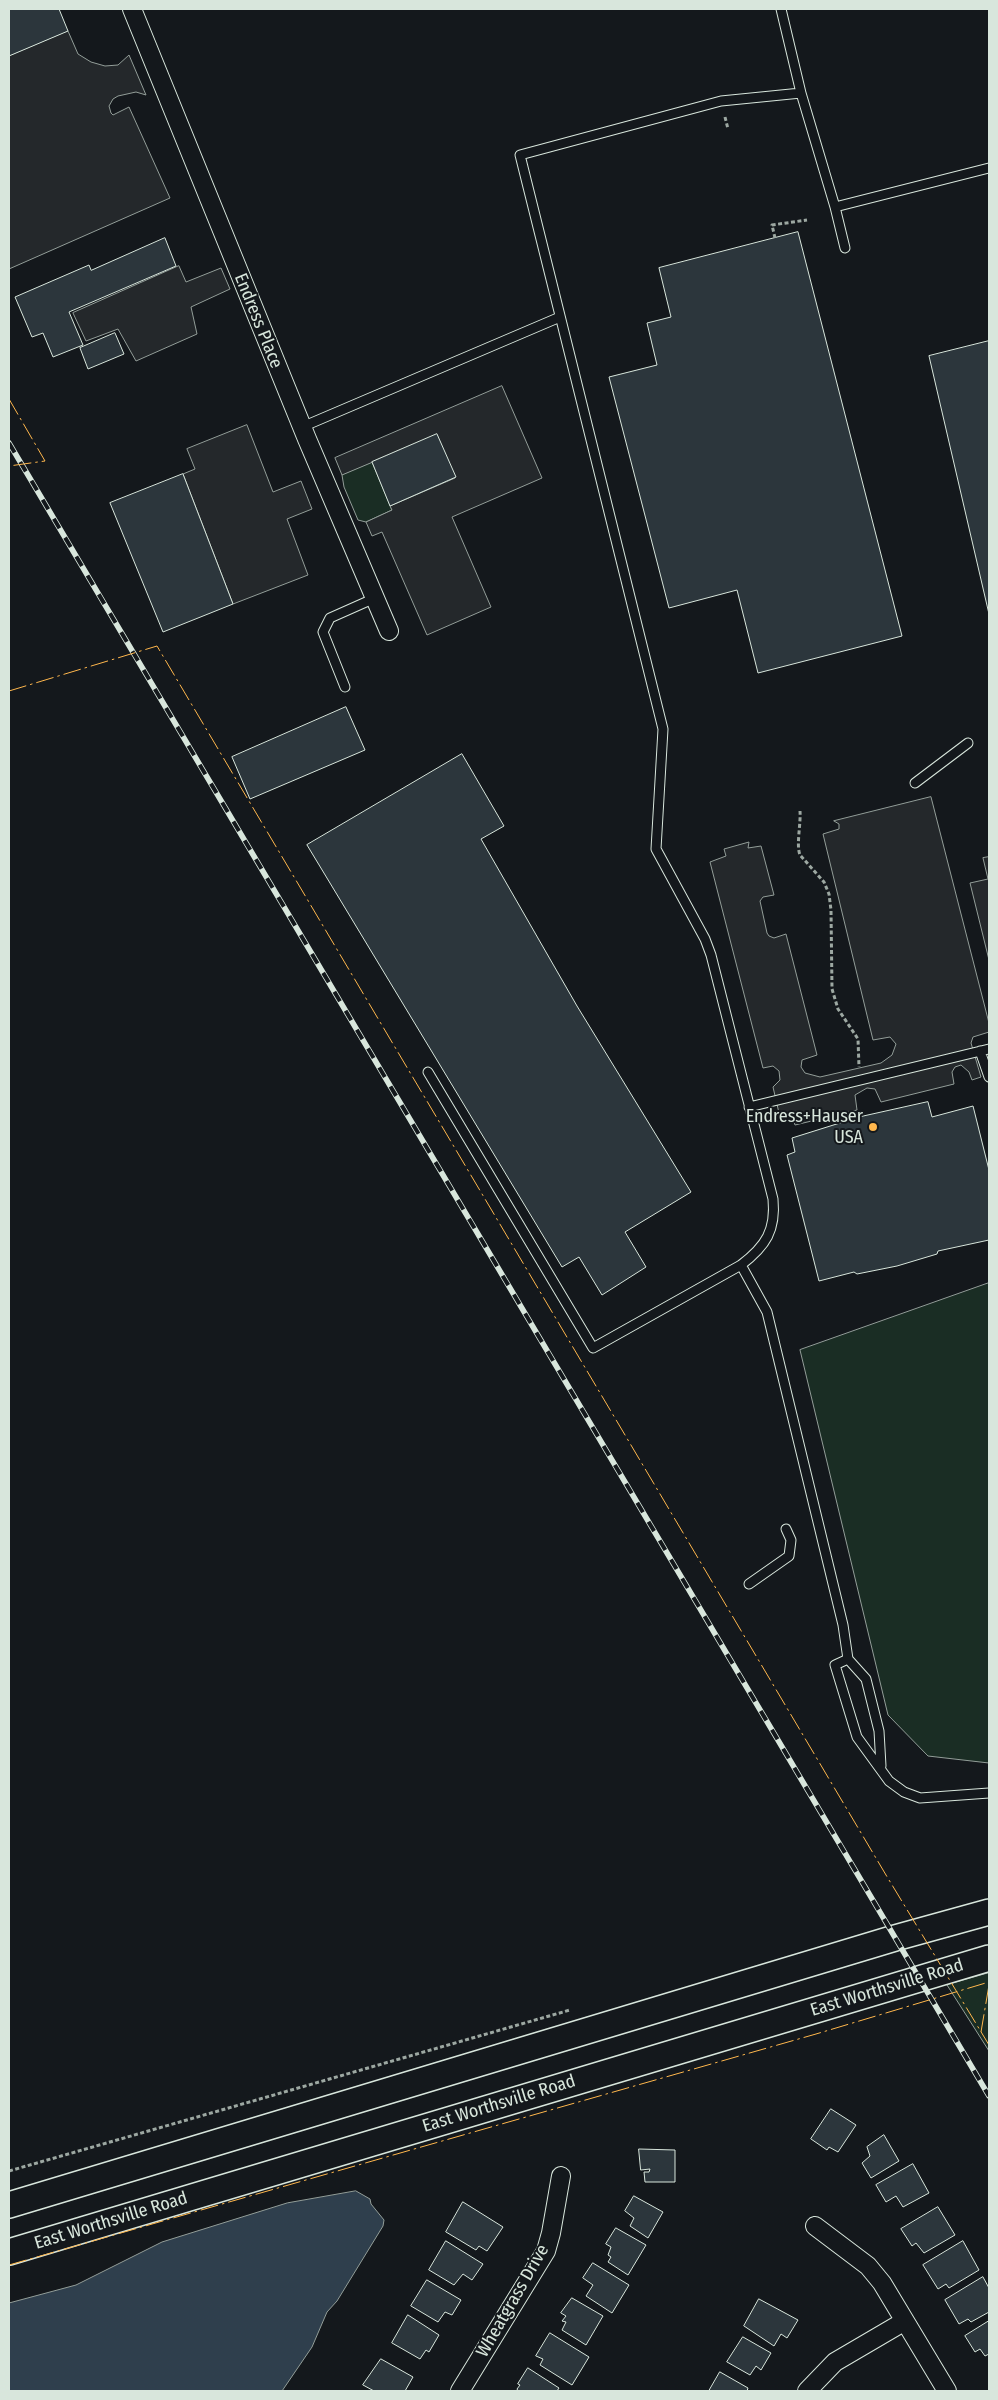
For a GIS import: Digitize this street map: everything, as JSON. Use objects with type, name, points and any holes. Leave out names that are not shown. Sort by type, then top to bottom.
[{"type":"main road","points":[[9,2205],[886,1940],[989,1912]]},
{"type":"main road","name":"East Worthsville Road","points":[[9,2252],[989,1958]]},
{"type":"street","name":"Endress Place","points":[[132,9],[302,427],[389,632]]},
{"type":"street","name":"Wheatgrass Drive","points":[[460,2391],[546,2251],[561,2176]]},
{"type":"street","points":[[815,2226],[868,2266],[882,2283],[947,2391]]},
{"type":"street","points":[[807,2391],[836,2362],[905,2321]]},
{"type":"lane","points":[[782,9],[800,94],[835,207],[844,248]]},
{"type":"lane","points":[[428,1072],[593,1348],[741,1265],[753,1256],[772,1230],[775,1214],[774,1198],[714,966],[705,939],[656,849],[663,729],[520,155],[721,101],[800,94]]},
{"type":"lane","points":[[835,207],[989,168]]},
{"type":"lane","points":[[302,427],[560,317]]},
{"type":"lane","points":[[345,687],[323,632],[330,618],[375,598]]},
{"type":"lane","points":[[915,783],[968,743]]},
{"type":"lane","points":[[749,1107],[984,1050],[989,1077]]},
{"type":"lane","points":[[741,1265],[767,1312],[843,1625],[848,1659],[866,1679],[879,1731],[881,1766]]},
{"type":"lane","points":[[749,1584],[789,1556],[791,1540],[786,1529]]},
{"type":"lane","points":[[848,1659],[836,1665],[857,1736],[881,1766],[890,1782],[904,1792],[920,1798],[989,1793]]},
{"type":"path","points":[[725,117],[728,129]]},
{"type":"path","points":[[775,238],[772,225],[807,220]]},
{"type":"path","points":[[800,811],[801,830],[798,850],[800,855],[824,882],[829,894],[832,989],[838,1009],[858,1038],[862,1079]]},
{"type":"path","points":[[9,2171],[580,2008]]},
{"type":"green space","points":[[372,462],[392,510],[366,522],[358,520],[344,487],[342,475]]},
{"type":"green space","points":[[989,1283],[989,1763],[928,1756],[888,1715],[800,1350]]},
{"type":"green space","points":[[989,1973],[989,2051],[947,1985]]},
{"type":"shaded area","points":[[68,31],[78,54],[91,62],[105,66],[118,65],[129,55],[146,95],[136,92],[118,96],[113,99],[109,106],[111,113],[113,115],[129,107],[170,198],[9,269],[9,56]]},
{"type":"shaded area","points":[[179,266],[186,282],[221,268],[230,289],[191,307],[197,334],[136,361],[118,329],[86,341],[73,313]]},
{"type":"shaded area","points":[[502,386],[542,478],[452,517],[491,607],[427,635],[382,532],[372,536],[366,522],[392,510],[390,506],[455,478],[437,435],[342,475],[335,458]]},
{"type":"shaded area","points":[[247,425],[273,492],[301,481],[312,509],[287,519],[308,575],[233,604],[183,474],[195,469],[187,449]]},
{"type":"shaded area","points":[[931,797],[989,1023],[989,1032],[973,1037],[971,1043],[981,1077],[972,1080],[969,1072],[961,1065],[955,1067],[952,1072],[954,1084],[881,1102],[875,1089],[867,1088],[855,1095],[857,1110],[795,1125],[792,1116],[788,1113],[779,1113],[773,1087],[780,1080],[779,1071],[773,1066],[763,1068],[710,862],[726,856],[724,849],[749,842],[748,848],[761,846],[774,895],[763,897],[760,901],[767,933],[774,938],[786,934],[817,1055],[802,1060],[801,1067],[805,1073],[820,1077],[881,1063],[892,1055],[896,1044],[890,1037],[873,1040],[823,834],[839,829],[839,824],[834,821]]},
{"type":"shaded area","points":[[989,857],[989,960],[970,883],[988,879],[983,858]]},
{"type":"water","points":[[356,2191],[370,2199],[371,2204],[384,2220],[383,2226],[337,2301],[327,2312],[312,2347],[282,2391],[9,2391],[9,2303],[76,2285],[162,2242],[287,2203]]},
{"type":"building","points":[[9,9],[59,9],[68,31],[9,56]]},
{"type":"building","points":[[798,232],[902,636],[758,673],[737,590],[669,608],[609,377],[657,365],[647,323],[671,317],[659,268]]},
{"type":"building","points":[[165,238],[176,266],[69,312],[83,345],[53,357],[43,333],[32,337],[15,297],[89,265],[91,270]]},
{"type":"building","points":[[115,333],[124,354],[88,369],[80,348]]},
{"type":"building","points":[[989,341],[989,614],[929,356]]},
{"type":"building","points":[[437,434],[456,477],[390,506],[372,462]]},
{"type":"building","points":[[183,474],[233,604],[163,632],[110,503]]},
{"type":"building","points":[[346,707],[365,750],[250,799],[232,757]]},
{"type":"building","points":[[462,754],[504,826],[481,839],[577,1006],[691,1192],[625,1232],[646,1267],[602,1295],[579,1257],[562,1267],[307,845]]},
{"type":"building","points":[[928,1102],[932,1117],[973,1106],[989,1170],[989,1240],[938,1251],[937,1254],[897,1266],[857,1274],[854,1272],[819,1281],[787,1155],[795,1152],[792,1138],[859,1117]]},
{"type":"building","points":[[831,2109],[856,2125],[838,2152],[829,2147],[827,2150],[811,2139]]},
{"type":"building","points":[[884,2135],[899,2161],[871,2178],[862,2163],[870,2156],[867,2147]]},
{"type":"building","points":[[639,2149],[675,2150],[675,2182],[645,2182],[644,2172],[649,2172],[650,2169],[641,2170]]},
{"type":"building","points":[[913,2164],[929,2193],[903,2207],[896,2196],[886,2202],[876,2185]]},
{"type":"building","points":[[634,2196],[663,2212],[648,2238],[630,2226],[634,2218],[625,2211]]},
{"type":"building","points":[[463,2202],[503,2227],[487,2251],[479,2246],[476,2250],[446,2232]]},
{"type":"building","points":[[938,2207],[955,2235],[924,2253],[916,2243],[912,2246],[901,2229]]},
{"type":"building","points":[[616,2228],[646,2245],[628,2275],[608,2262],[611,2257],[608,2255],[611,2247],[606,2244]]},
{"type":"building","points":[[446,2241],[483,2264],[472,2280],[463,2274],[454,2285],[429,2270]]},
{"type":"building","points":[[963,2241],[979,2270],[949,2288],[946,2284],[938,2289],[923,2265]]},
{"type":"building","points":[[593,2263],[629,2285],[612,2313],[586,2296],[593,2285],[583,2278]]},
{"type":"building","points":[[983,2277],[989,2288],[989,2312],[971,2322],[968,2319],[959,2324],[945,2300]]},
{"type":"building","points":[[427,2280],[461,2300],[452,2315],[445,2312],[438,2322],[411,2306]]},
{"type":"building","points":[[572,2298],[603,2316],[586,2345],[562,2330],[566,2322],[562,2321],[566,2316],[561,2313]]},
{"type":"building","points":[[759,2299],[798,2320],[787,2338],[781,2334],[774,2346],[744,2326]]},
{"type":"building","points":[[408,2315],[439,2335],[429,2352],[426,2350],[420,2359],[392,2343]]},
{"type":"building","points":[[989,2321],[989,2354],[985,2356],[980,2349],[975,2352],[965,2336]]},
{"type":"building","points":[[550,2333],[589,2357],[572,2385],[540,2365],[543,2359],[536,2356]]},
{"type":"building","points":[[743,2337],[771,2353],[761,2370],[756,2366],[750,2375],[727,2362]]},
{"type":"building","points":[[381,2359],[413,2377],[405,2391],[374,2391],[363,2385]]},
{"type":"building","points":[[528,2368],[559,2388],[557,2391],[518,2391],[517,2389],[520,2385],[518,2384]]},
{"type":"building","points":[[720,2372],[748,2388],[747,2391],[709,2391]]},
{"type":"railway","points":[[9,443],[989,2096]]},
{"type":"power","points":[[9,399],[45,461],[9,466]]},
{"type":"power","points":[[9,691],[157,646],[886,1875],[989,2045]]},
{"type":"power","points":[[9,2265],[816,2034],[989,1982]]},
{"type":"power","points":[[981,2032],[989,1985]]},
{"type":"place","name":"Endress+Hauser USA","points":[[873,1127]]}]
